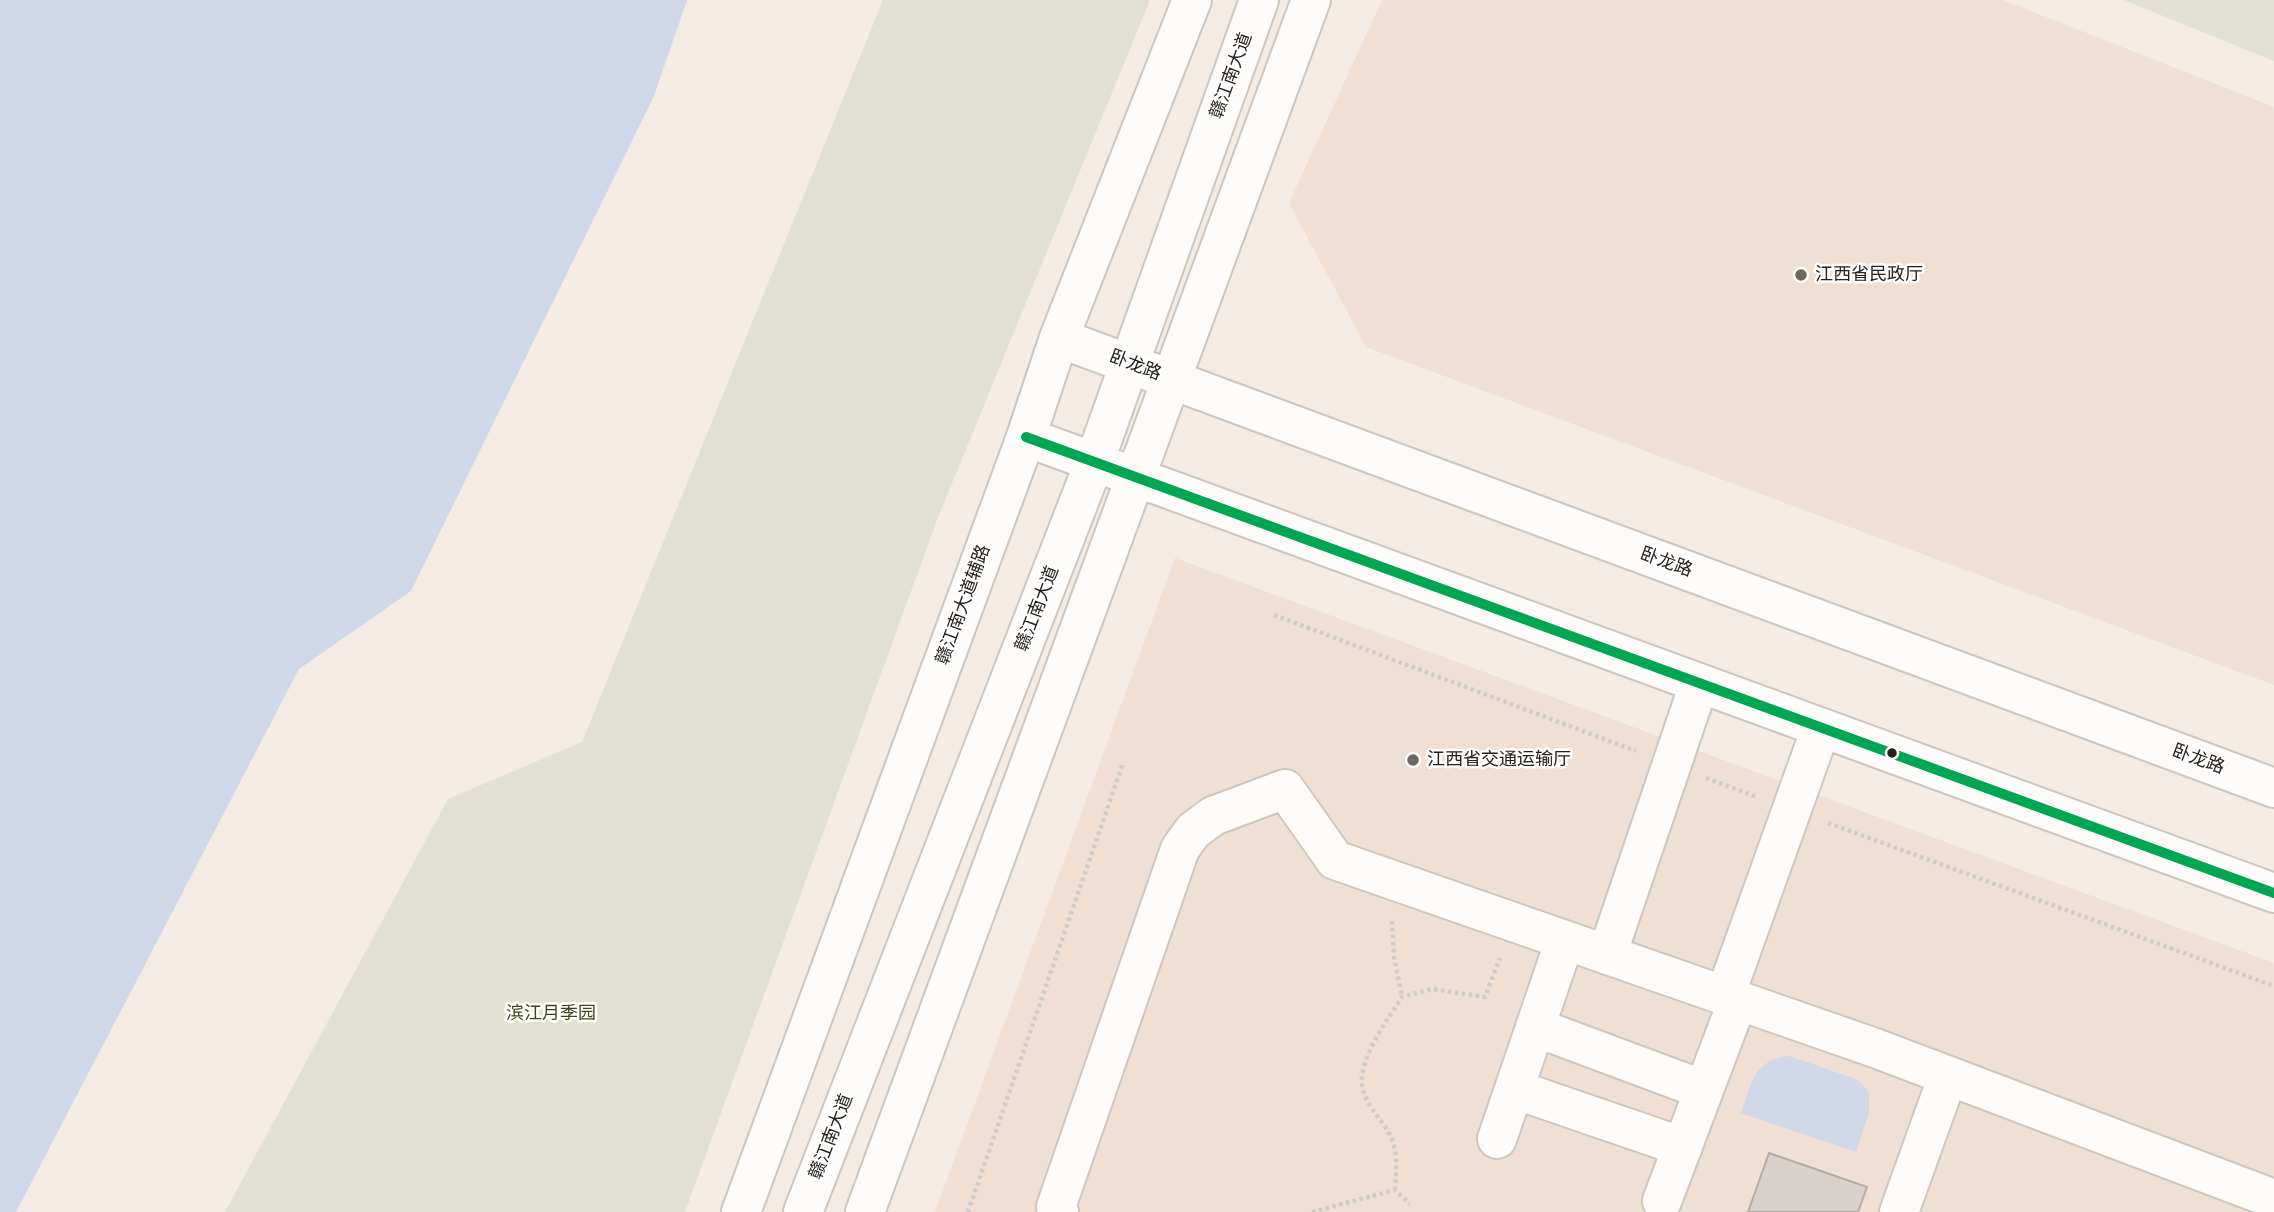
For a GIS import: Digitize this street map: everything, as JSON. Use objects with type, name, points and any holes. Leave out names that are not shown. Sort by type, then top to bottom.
[{"type":"main road","name":"赣江南大道辅路","points":[[741,1212],[1026,437],[1059,338],[1192,0]]},
{"type":"main road","name":"赣江南大道","points":[[803,1212],[1094,463],[1259,0]]},
{"type":"main road","points":[[865,1212],[1311,0]]},
{"type":"main road","name":"卧龙路","points":[[1059,338],[2274,788]]},
{"type":"main road","points":[[1026,437],[2274,893]]},
{"type":"main road","points":[[1607,955],[1699,684]]},
{"type":"main road","points":[[1662,1201],[1704,1090],[1731,998],[1821,728]]},
{"type":"main road","points":[[1059,1212],[1056,1207],[1180,849],[1193,831],[1213,816],[1285,789],[1335,860],[1948,1076],[2274,1199]]},
{"type":"main road","points":[[1497,1139],[1565,940]]},
{"type":"main road","points":[[1535,1027],[1704,1090]]},
{"type":"main road","points":[[1899,1212],[1948,1076]]},
{"type":"main road","points":[[1514,1089],[1683,1147]]},
{"type":"path","points":[[968,1212],[1123,763]]},
{"type":"path","points":[[1395,1190],[1397,1163],[1392,1140],[1372,1111],[1362,1084],[1366,1058],[1402,997],[1391,924],[1404,883]]},
{"type":"path","points":[[1402,997],[1432,989],[1485,997],[1512,922]]},
{"type":"path","points":[[1395,1190],[1410,1204]]},
{"type":"path","points":[[1312,1212],[1395,1190]]},
{"type":"shaded area","name":"江西省民政厅","points":[[1382,0],[2003,0],[2274,107],[2274,685],[1366,347],[1289,203]]},
{"type":"shaded area","name":"江西省交通运输厅","points":[[1175,558],[2274,963],[2274,1212],[935,1212]]},
{"type":"green space","name":"滨江月季园","points":[[883,0],[1150,0],[937,520],[685,1212],[225,1212],[448,799],[582,742]]},
{"type":"green space","points":[[2124,0],[2274,0],[2274,61]]},
{"type":"water","points":[[0,0],[687,0],[654,96],[411,591],[299,669],[16,1212],[0,1212]]},
{"type":"water","points":[[1790,1056],[1858,1080],[1869,1092],[1869,1112],[1856,1152],[1741,1113],[1752,1083],[1761,1068],[1768,1062]]},
{"type":"building","points":[[1769,1153],[1867,1187],[1858,1212],[1748,1212]]},
{"type":"transit line","points":[[1026,437],[2274,893]]},
{"type":"place","name":"江西省民政厅","points":[[1801,275]]},
{"type":"place","name":"江西省交通运输厅","points":[[1413,760]]}]
